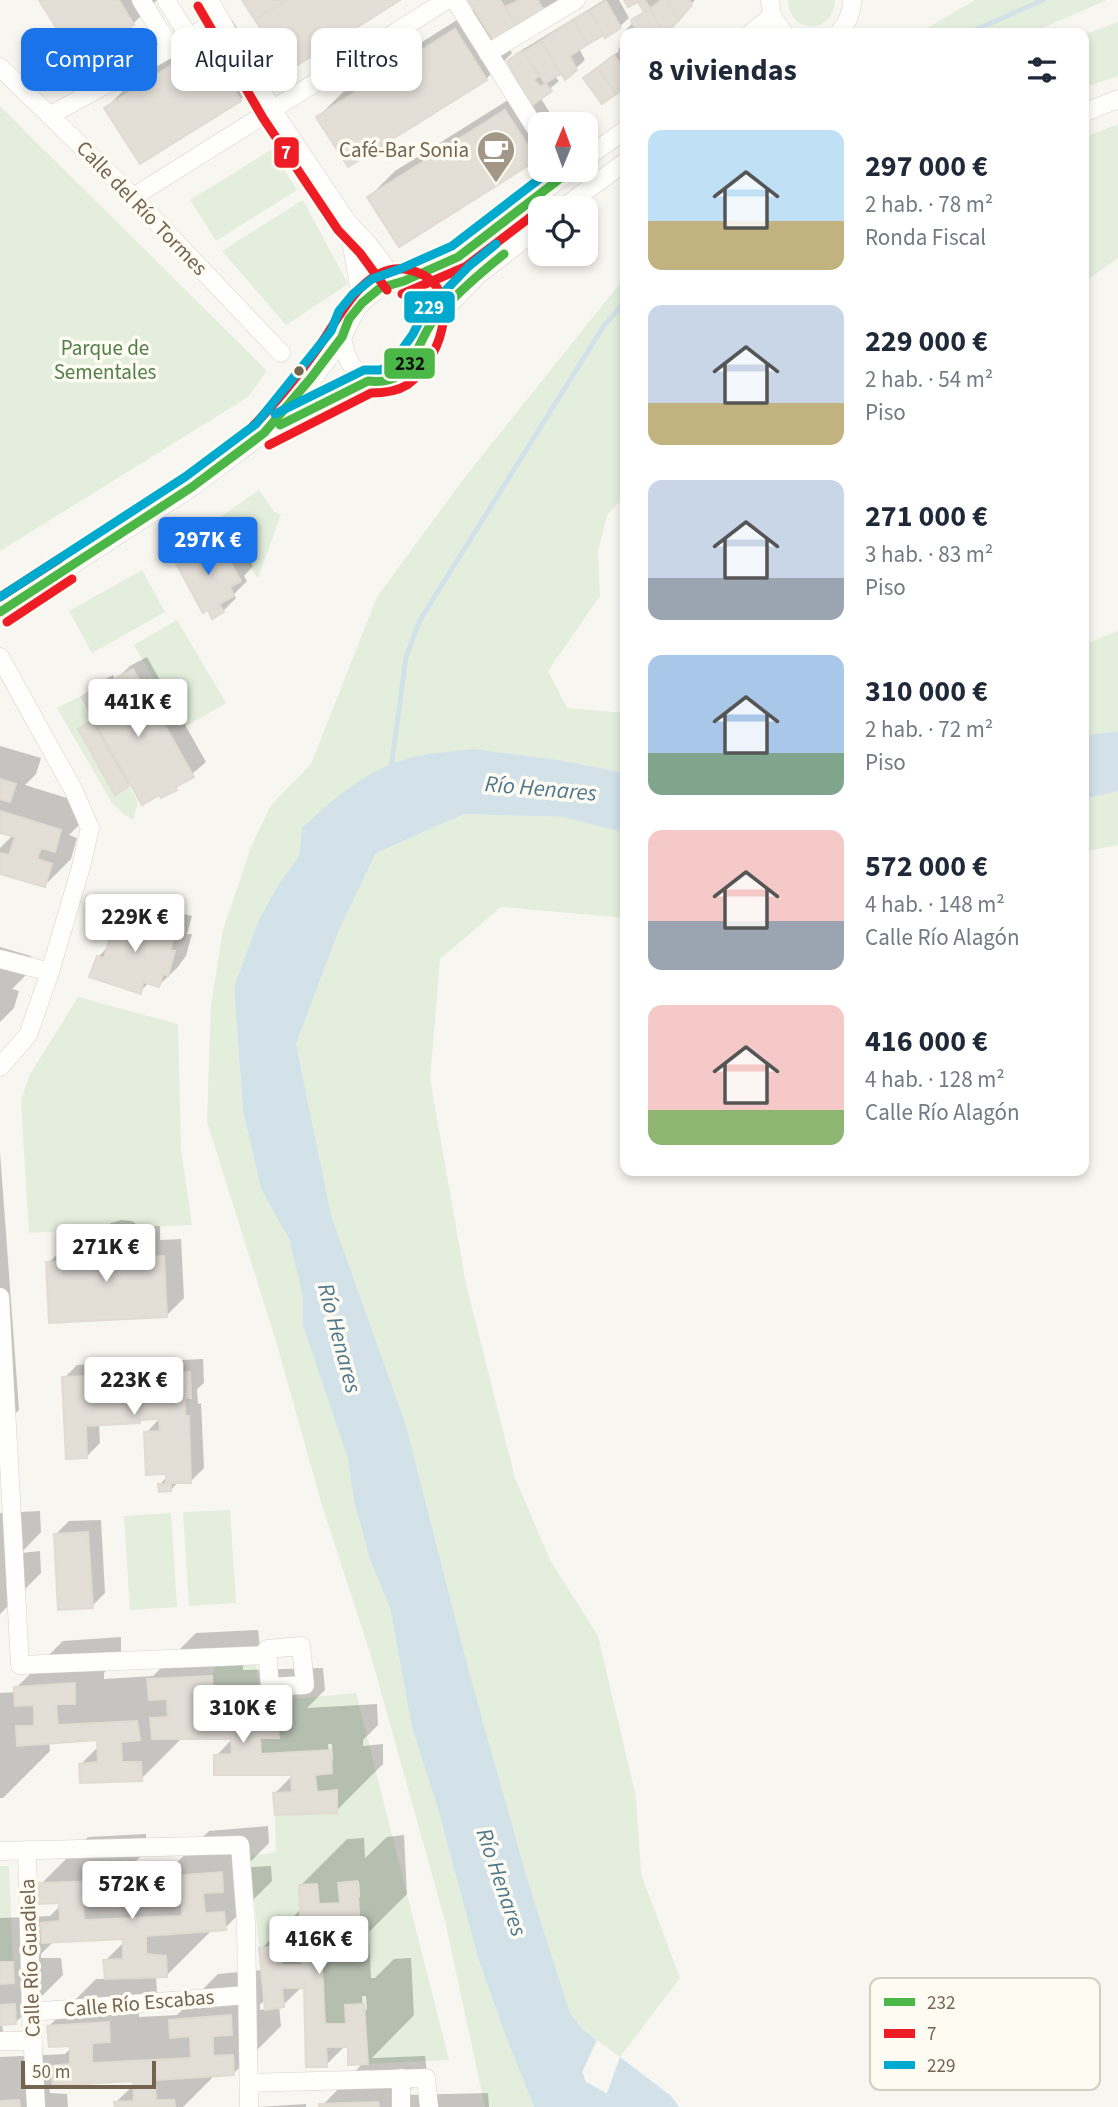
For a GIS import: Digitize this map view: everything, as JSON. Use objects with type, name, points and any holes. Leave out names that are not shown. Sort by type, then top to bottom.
[{"type":"street","points":[[51,115],[171,48],[142,0]]},
{"type":"street","points":[[166,0],[183,28]]},
{"type":"street","points":[[0,612],[192,487],[264,433],[368,381],[382,382],[400,375],[425,340],[432,322],[432,301],[420,286],[401,282],[348,223],[273,111],[209,0]]},
{"type":"street","points":[[133,197],[447,0]]},
{"type":"street","points":[[455,0],[528,116]]},
{"type":"street","points":[[488,53],[576,0]]},
{"type":"street","points":[[843,28],[855,3]]},
{"type":"street","points":[[754,28],[767,7],[781,28]]},
{"type":"street","points":[[204,28],[220,19]]},
{"type":"street","name":"Calle del Río Tormes","points":[[0,67],[133,197],[281,353]]},
{"type":"street","points":[[1089,111],[1118,99]]},
{"type":"street","points":[[598,150],[620,134]]},
{"type":"street","points":[[579,196],[620,166]]},
{"type":"street","points":[[264,433],[311,379],[342,337],[349,319],[362,303],[380,288],[401,282],[458,257],[552,182]]},
{"type":"street","points":[[348,223],[362,303]]},
{"type":"street","points":[[432,322],[478,275],[528,236]]},
{"type":"street","points":[[342,337],[351,367],[368,381]]},
{"type":"street","points":[[0,657],[74,791],[90,828],[50,972],[28,1035],[0,1067]]},
{"type":"street","points":[[0,959],[50,972]]},
{"type":"street","points":[[0,1297],[6,1484],[19,1665],[267,1655]]},
{"type":"street","points":[[0,1851],[240,1845],[246,1923],[249,2107]]},
{"type":"street","name":"Calle Río Guadiela","points":[[27,1850],[36,2107]]},
{"type":"street","name":"Calle Río Escabas","points":[[31,2012],[247,1995]]},
{"type":"street","points":[[0,2042],[33,2040]]},
{"type":"street","points":[[401,2078],[401,2107]]},
{"type":"street","points":[[249,2082],[426,2078],[429,2107]]},
{"type":"green space","points":[[788,0],[835,0],[833,11],[827,20],[812,26],[803,25],[796,20],[790,11]]},
{"type":"green space","points":[[975,0],[1107,0],[1043,28],[927,28]]},
{"type":"green space","points":[[1118,22],[1118,76],[1089,86],[1089,33]]},
{"type":"green space","name":"Parque de Sementales","points":[[0,106],[267,371],[248,397],[0,551]]},
{"type":"green space","points":[[1118,124],[1118,258],[1089,279],[1089,136]]},
{"type":"green space","points":[[271,150],[297,190],[216,241],[190,200]]},
{"type":"green space","points":[[303,200],[348,284],[286,325],[222,251]]},
{"type":"green space","points":[[620,283],[620,501],[607,515],[598,551],[600,596],[548,671],[567,708],[620,713],[620,772],[559,760],[474,749],[302,828],[299,856],[278,885],[259,919],[234,987],[243,1111],[261,1189],[289,1239],[303,1297],[303,1326],[348,1458],[354,1501],[370,1560],[390,1608],[412,1727],[440,1816],[478,1958],[534,2107],[485,2107],[445,1921],[371,1656],[321,1502],[276,1341],[207,1122],[211,1005],[223,930],[251,847],[271,805],[311,764],[377,597],[465,477]]},
{"type":"green space","points":[[259,490],[274,512],[281,514],[258,578],[215,521]]},
{"type":"green space","points":[[142,570],[165,612],[92,653],[69,611]]},
{"type":"green space","points":[[177,620],[226,703],[183,728],[134,645]]},
{"type":"green space","points":[[1118,631],[1118,731],[1089,735],[1089,643]]},
{"type":"green space","points":[[79,697],[138,803],[133,820],[112,803],[57,708]]},
{"type":"green space","points":[[1118,791],[1118,845],[1089,851],[1089,798]]},
{"type":"green space","points":[[464,814],[564,817],[620,832],[620,918],[501,907],[440,959],[430,1079],[466,1284],[515,1478],[550,1560],[598,1636],[636,1797],[641,1874],[680,1978],[620,2057],[582,2029],[570,2013],[527,1878],[470,1675],[405,1422],[331,1215],[296,1044],[339,930],[376,853]]},
{"type":"green space","points":[[78,997],[178,1024],[181,1149],[192,1225],[29,1233],[21,1101],[29,1076]]},
{"type":"green space","points":[[230,1510],[236,1603],[189,1606],[183,1512]]},
{"type":"green space","points":[[171,1513],[177,1607],[130,1610],[124,1516]]},
{"type":"green space","points":[[255,1656],[260,1694],[272,1701],[356,1693],[449,2060],[368,2064],[364,2004],[345,2005],[346,2024],[325,2024],[320,1926],[341,1926],[357,1881],[338,1883],[340,1903],[319,1904],[317,1885],[299,1885],[302,1965],[282,1965],[259,1948],[250,1856],[276,1852],[275,1815],[337,1813],[336,1790],[317,1792],[315,1775],[332,1773],[330,1750],[261,1754],[260,1738],[279,1738],[276,1714],[197,1716],[196,1697],[213,1695],[212,1676],[219,1657]]},
{"type":"green space","points":[[0,1866],[9,1866],[13,1962],[0,1962]]},
{"type":"water","points":[[1118,731],[1118,791],[1089,798],[1089,735]]},
{"type":"water","points":[[474,749],[559,760],[620,772],[620,832],[564,817],[464,814],[376,853],[339,930],[296,1044],[331,1215],[405,1422],[470,1675],[527,1878],[570,2013],[582,2029],[597,2040],[566,2107],[534,2107],[478,1958],[440,1816],[412,1727],[390,1608],[370,1560],[354,1501],[348,1459],[303,1326],[303,1297],[289,1239],[261,1189],[243,1111],[234,987],[259,919],[278,885],[299,856],[302,828],[338,796],[365,777],[394,763],[434,753]]},
{"type":"water","points":[[620,2057],[671,2096],[679,2107],[602,2107]]},
{"type":"building","points":[[39,0],[119,0],[134,25],[129,28],[56,28]]},
{"type":"building","points":[[242,0],[286,0],[255,20]]},
{"type":"building","points":[[286,0],[400,0],[356,28],[311,28],[311,56],[297,65],[297,28],[260,28],[255,20]]},
{"type":"building","points":[[468,0],[500,0],[518,28],[494,41]]},
{"type":"building","points":[[520,0],[538,0],[543,10],[516,25],[505,7]]},
{"type":"building","points":[[624,0],[645,0],[650,9],[644,12],[638,2],[628,7]]},
{"type":"building","points":[[661,0],[667,0],[679,20],[671,28],[660,28],[650,9]]},
{"type":"building","points":[[667,0],[689,0],[692,5],[679,20]]},
{"type":"building","points":[[606,1],[621,28],[605,38],[589,11]]},
{"type":"building","points":[[650,9],[660,28],[636,28],[631,20]]},
{"type":"building","points":[[589,11],[604,35],[588,44],[573,20]]},
{"type":"building","points":[[573,20],[588,44],[570,56],[577,70],[565,80],[541,41]]},
{"type":"building","points":[[455,29],[487,80],[348,167],[316,117],[357,91],[422,91],[422,50]]},
{"type":"building","points":[[541,41],[561,74],[545,83],[523,52]]},
{"type":"building","points":[[522,51],[539,76],[534,80],[541,87],[545,83],[552,91],[531,106],[507,61]]},
{"type":"building","points":[[614,55],[620,63],[620,91],[616,94],[597,68]]},
{"type":"building","points":[[171,66],[171,91],[235,91],[241,101],[140,164],[104,108],[131,91],[157,91],[157,74]]},
{"type":"building","points":[[597,68],[616,94],[602,104],[583,78]]},
{"type":"building","points":[[505,110],[528,146],[528,166],[399,247],[367,197]]},
{"type":"building","points":[[204,541],[213,556],[224,550],[241,581],[230,587],[234,596],[219,604],[224,612],[212,619],[208,610],[203,613],[173,558]]},
{"type":"building","points":[[133,669],[194,777],[175,787],[177,790],[161,798],[159,795],[142,805],[81,697],[99,687],[105,698],[120,689],[114,679]]},
{"type":"building","points":[[92,721],[129,786],[115,795],[78,729]]},
{"type":"building","points":[[0,779],[16,784],[10,802],[0,799]]},
{"type":"building","points":[[0,811],[61,830],[55,852],[41,848],[37,859],[52,864],[45,887],[0,874],[0,853],[9,855],[15,837],[0,833]]},
{"type":"building","points":[[130,912],[161,922],[159,929],[175,934],[170,951],[175,951],[168,976],[163,974],[159,987],[143,982],[141,994],[89,977],[97,956],[104,958],[117,914],[128,917]]},
{"type":"building","points":[[113,1238],[122,1244],[143,1243],[143,1257],[164,1256],[167,1317],[49,1323],[46,1262],[66,1261],[65,1247],[85,1246],[91,1240]]},
{"type":"building","points":[[190,1372],[191,1398],[185,1398],[185,1416],[189,1416],[191,1483],[171,1483],[171,1491],[159,1492],[158,1484],[166,1484],[166,1474],[146,1475],[144,1432],[160,1431],[159,1419],[140,1420],[140,1423],[86,1426],[87,1458],[66,1459],[62,1377]]},
{"type":"building","points":[[88,1532],[93,1608],[58,1610],[54,1534]]},
{"type":"building","points":[[212,1676],[213,1695],[196,1697],[197,1716],[276,1714],[279,1738],[260,1738],[261,1754],[331,1750],[332,1773],[315,1775],[317,1792],[337,1790],[337,1813],[275,1815],[273,1793],[292,1792],[291,1775],[214,1775],[214,1755],[232,1754],[231,1739],[152,1739],[150,1718],[168,1717],[167,1699],[149,1700],[147,1679]]},
{"type":"building","points":[[75,1683],[75,1704],[56,1704],[58,1725],[137,1721],[140,1740],[121,1742],[122,1762],[141,1762],[142,1781],[80,1783],[79,1764],[98,1762],[97,1740],[17,1746],[16,1726],[34,1726],[34,1705],[15,1706],[14,1687]]},
{"type":"building","points":[[222,1872],[223,1892],[203,1893],[205,1913],[224,1912],[226,1930],[146,1936],[146,1954],[166,1956],[167,1977],[105,1979],[103,1960],[123,1959],[123,1939],[42,1943],[41,1923],[60,1921],[59,1903],[39,1904],[39,1883],[100,1881],[100,1899],[83,1901],[84,1920],[182,1916],[182,1896],[161,1897],[160,1877]]},
{"type":"building","points":[[357,1881],[361,1943],[341,1944],[341,1926],[320,1926],[325,2024],[346,2024],[345,2005],[364,2004],[368,2064],[348,2065],[348,2047],[326,2047],[327,2067],[306,2067],[304,1988],[282,1988],[284,2007],[265,2010],[259,1948],[281,1946],[282,1965],[302,1965],[299,1885],[317,1884],[319,1904],[340,1903],[338,1883]]},
{"type":"building","points":[[0,1962],[13,1962],[14,1983],[0,1984]]},
{"type":"building","points":[[15,2004],[16,2024],[0,2025],[0,2005]]},
{"type":"building","points":[[231,2015],[232,2035],[213,2036],[213,2056],[233,2055],[234,2075],[155,2080],[156,2100],[174,2100],[175,2107],[115,2107],[114,2102],[134,2101],[133,2081],[53,2086],[51,2066],[70,2064],[70,2046],[49,2047],[47,2026],[109,2022],[110,2042],[92,2043],[92,2063],[191,2058],[190,2036],[170,2038],[169,2020]]},
{"type":"building","points":[[19,2100],[20,2107],[0,2107],[0,2101]]},
{"type":"building","points":[[378,2102],[379,2107],[319,2107],[319,2104]]},
{"type":"waterway","points":[[979,28],[1043,0]]},
{"type":"waterway","points":[[391,769],[406,657],[420,620],[603,327],[620,307]]},
{"type":"waterway","name":"Río Henares","points":[[559,2052],[572,2092],[598,2107]]},
{"type":"transit line","name":"7","points":[[198,6],[263,118],[338,230],[360,253],[387,290]]},
{"type":"transit line","name":"229","points":[[0,597],[185,477],[256,424],[331,331],[339,311],[353,294],[372,279],[452,246],[535,182]]},
{"type":"transit line","name":"232","points":[[0,612],[192,487],[264,433],[342,337],[349,319],[362,303],[380,288],[404,281],[458,257],[555,182]]},
{"type":"transit line","name":"7","points":[[402,294],[465,267],[528,219]]},
{"type":"transit line","name":"229","points":[[275,414],[364,370],[380,370],[391,365],[413,334],[423,314],[469,266],[496,244]]},
{"type":"transit line","name":"232","points":[[280,425],[368,381],[388,380],[399,375],[410,363],[429,327],[441,312],[504,254]]},
{"type":"transit line","name":"7","points":[[253,426],[301,371],[351,298],[375,276],[389,270],[404,269],[424,275],[437,287],[443,303],[443,320],[439,339],[420,373],[407,385],[389,392],[371,393],[269,445]]},
{"type":"transit line","name":"7","points":[[0,597],[59,559]]},
{"type":"transit line","name":"7","points":[[7,622],[72,579]]},
{"type":"place","name":"Café-Bar Sonia","points":[[496,184]]}]
